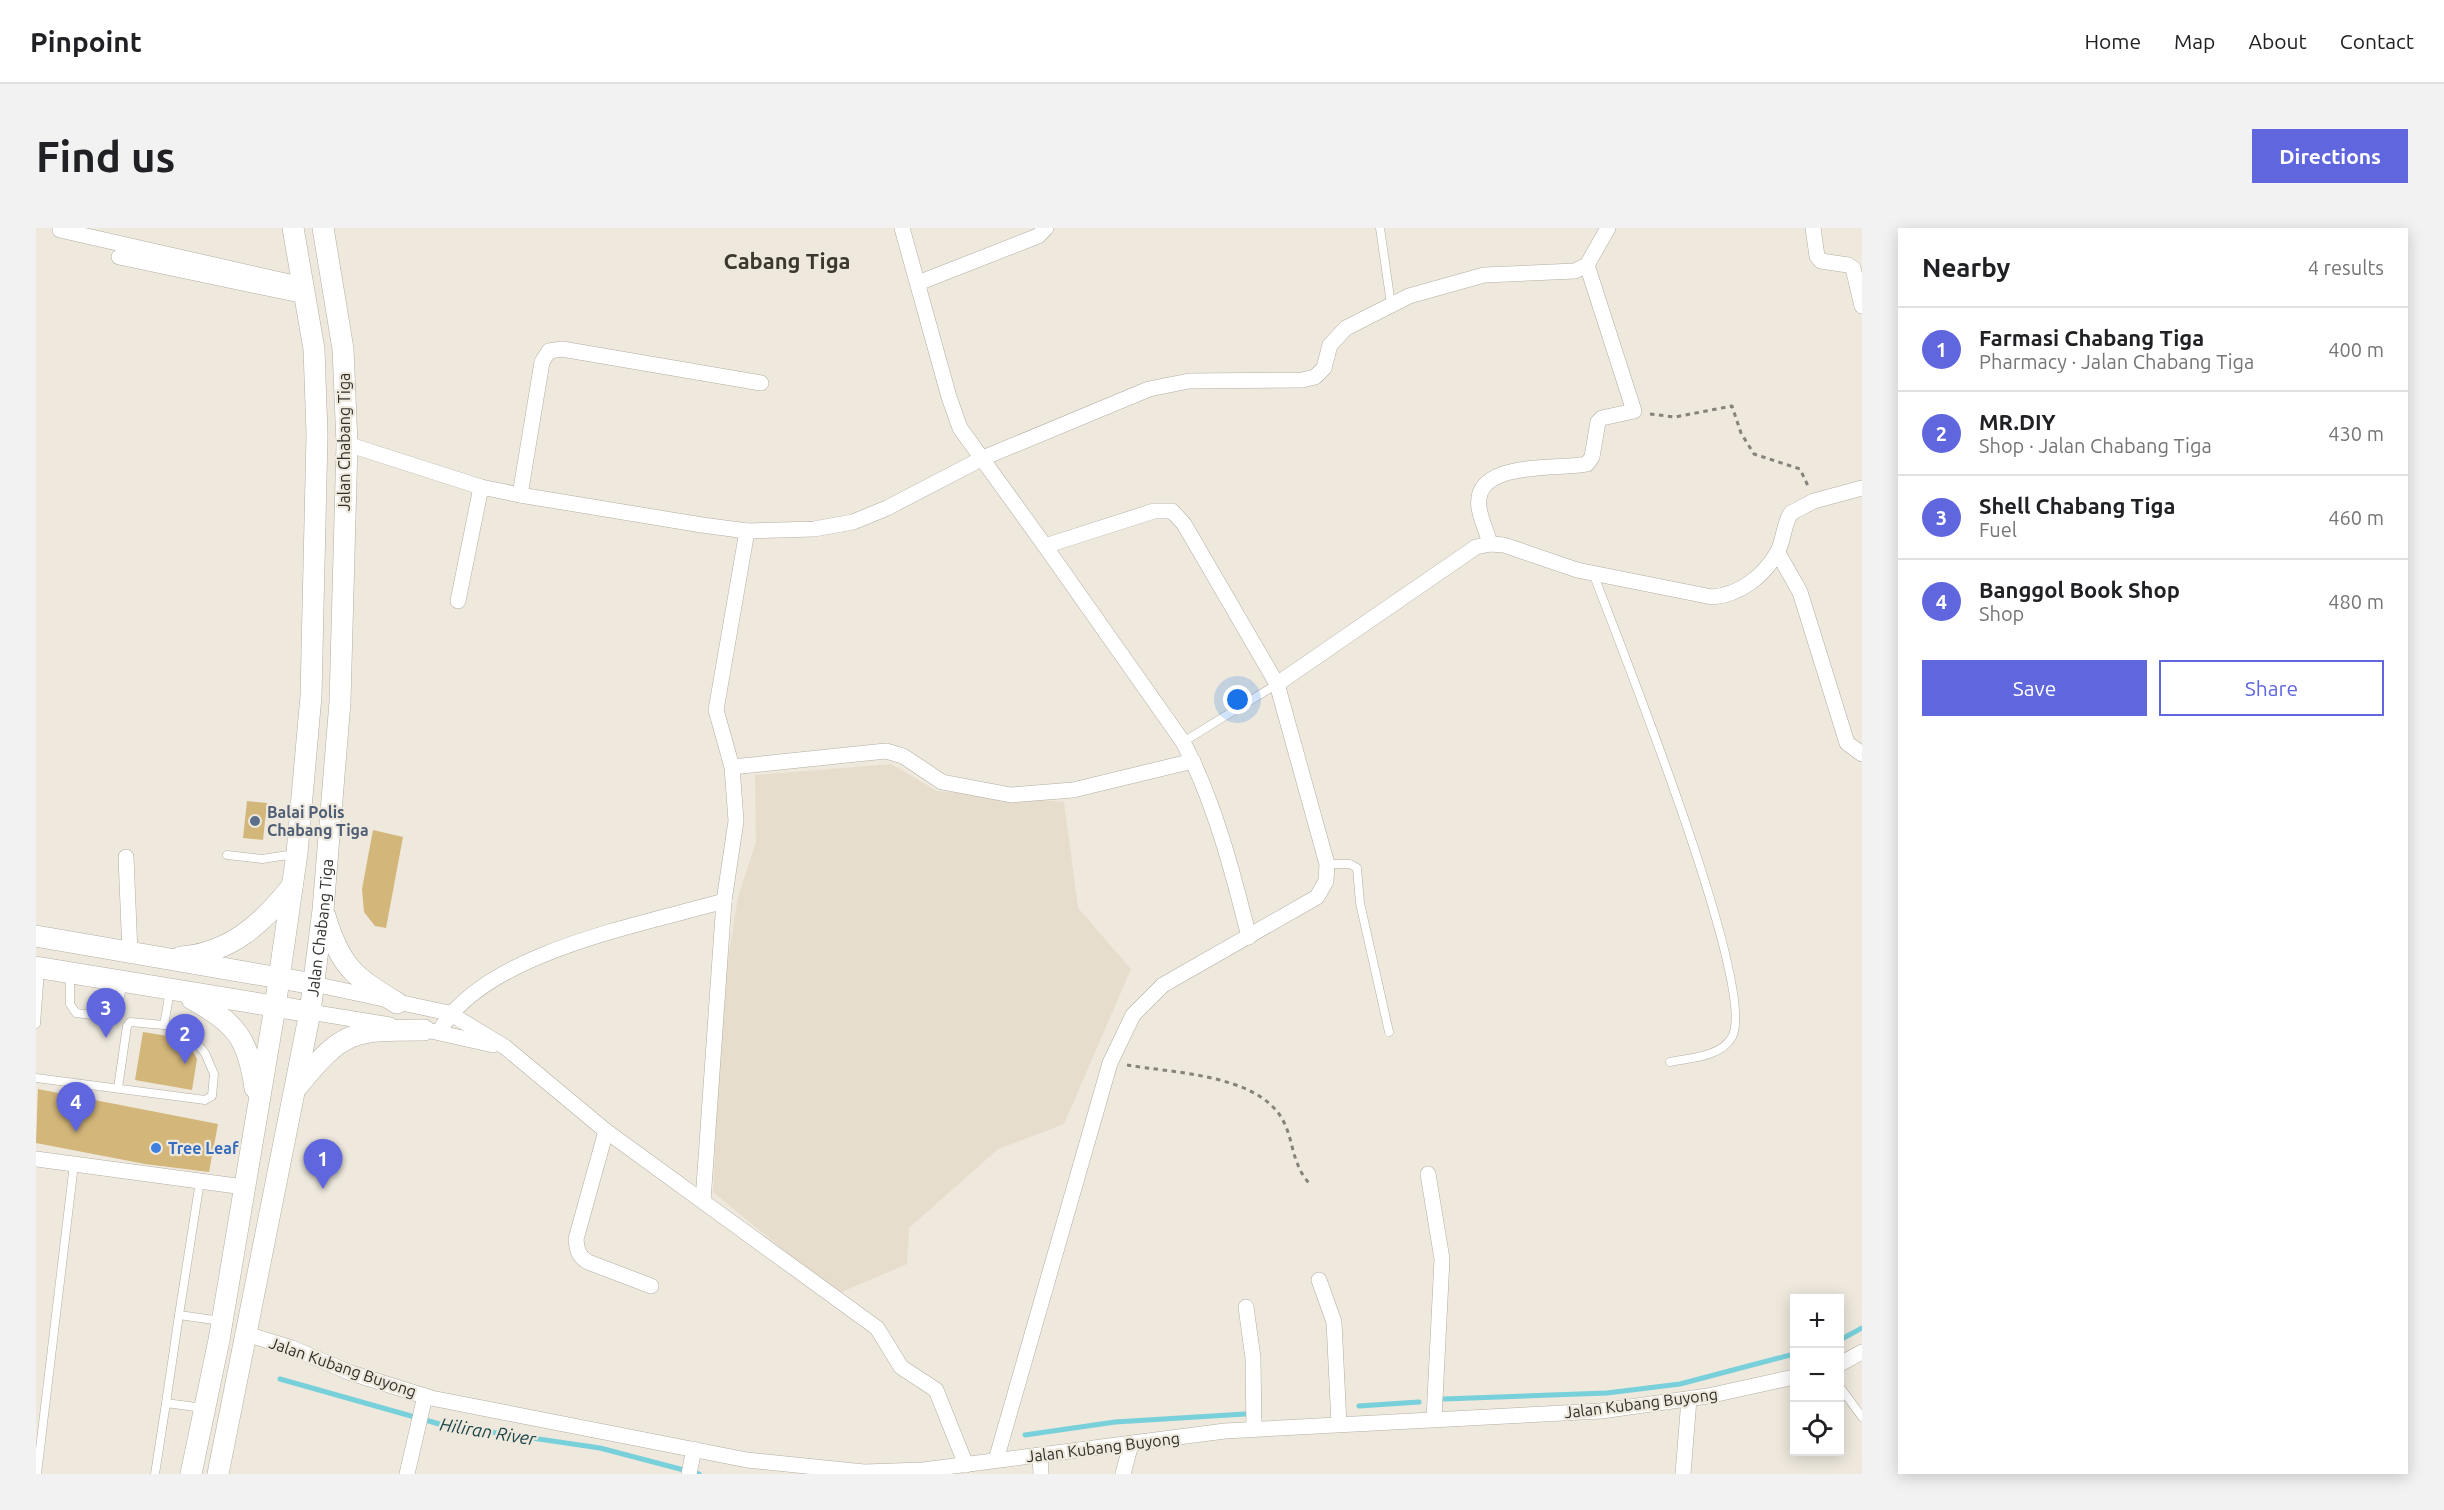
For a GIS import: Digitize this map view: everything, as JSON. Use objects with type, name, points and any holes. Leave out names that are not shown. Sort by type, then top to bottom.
[{"type":"main road","name":"Jalan Chabang Tiga","points":[[191,1474],[207,1405],[275,1007],[297,854],[311,696],[317,434],[314,348],[293,228]]},
{"type":"main road","name":"Jalan Chabang Tiga","points":[[218,1474],[310,1012],[324,910],[340,702],[347,444],[343,349],[323,228]]},
{"type":"main road","points":[[159,958],[207,952],[240,939],[276,907],[292,885]]},
{"type":"main road","points":[[324,910],[335,948],[349,968],[367,985],[397,1003]]},
{"type":"main road","points":[[36,936],[314,984]]},
{"type":"main road","points":[[38,968],[174,992],[310,1012]]},
{"type":"main road","points":[[174,992],[222,1017],[238,1034],[251,1056],[257,1109]]},
{"type":"main road","points":[[294,1090],[325,1053],[340,1041],[360,1033],[431,1031]]},
{"type":"street","points":[[902,228],[949,397],[960,428],[1183,742],[1193,761],[1236,882],[1249,937]]},
{"type":"street","points":[[918,283],[1038,236],[1046,228]]},
{"type":"street","points":[[347,444],[481,487],[520,495],[747,531],[814,529],[853,522],[887,508],[983,458],[1149,389],[1169,384],[1211,380],[1302,380],[1315,376],[1324,368],[1330,345],[1337,335],[1391,304],[1484,275],[1566,273],[1587,265],[1608,228]]},
{"type":"street","points":[[1813,228],[1817,256],[1821,261],[1848,265],[1853,268],[1862,306]]},
{"type":"street","points":[[60,230],[304,290]]},
{"type":"street","points":[[119,257],[304,290]]},
{"type":"street","points":[[1490,544],[1479,506],[1484,488],[1491,479],[1506,471],[1587,464],[1592,457],[1598,422],[1602,418],[1635,411],[1587,265]]},
{"type":"street","points":[[520,495],[542,362],[549,351],[562,349],[761,383]]},
{"type":"street","points":[[458,601],[481,487]]},
{"type":"street","points":[[1277,684],[1476,547],[1490,544],[1504,545],[1593,573],[1712,597],[1728,596],[1748,584],[1778,553],[1791,513],[1814,501],[1862,488]]},
{"type":"street","points":[[996,1460],[1110,1063],[1121,1037],[1147,998],[1163,985],[1317,897],[1326,881],[1327,864],[1277,684],[1184,524],[1172,511],[1154,511],[1045,546]]},
{"type":"street","points":[[704,1201],[724,901],[736,821],[732,767],[716,710],[747,531]]},
{"type":"street","points":[[1778,553],[1800,592],[1847,743],[1862,754]]},
{"type":"street","points":[[732,767],[885,751],[903,756],[942,782],[1011,795],[1073,790],[1193,761]]},
{"type":"street","points":[[126,857],[130,953]]},
{"type":"street","points":[[431,1031],[484,984],[525,962],[561,948],[724,901]]},
{"type":"street","points":[[314,984],[449,1013],[505,1047],[606,1131],[877,1329],[901,1367],[936,1390],[966,1465]]},
{"type":"street","points":[[310,1012],[431,1031],[505,1047]]},
{"type":"street","points":[[606,1131],[576,1239],[577,1249],[581,1257],[588,1262],[651,1286]]},
{"type":"street","points":[[36,1159],[244,1187]]},
{"type":"street","points":[[1428,1174],[1442,1259],[1434,1419]]},
{"type":"street","points":[[1319,1280],[1334,1322],[1339,1424]]},
{"type":"street","points":[[1246,1307],[1253,1358],[1254,1429]]},
{"type":"street","name":"Jalan Kubang Buyong","points":[[244,1340],[292,1348],[351,1373],[425,1396],[794,1467],[864,1472],[966,1465],[1254,1429],[1601,1411],[1689,1399],[1790,1378]]},
{"type":"street","points":[[1844,1361],[1862,1352]]},
{"type":"street","points":[[407,1474],[425,1396]]},
{"type":"street","points":[[1683,1474],[1689,1399]]},
{"type":"street","points":[[1123,1474],[1131,1444]]},
{"type":"street","points":[[689,1474],[694,1449]]},
{"type":"street","points":[[1040,1455],[1041,1474]]},
{"type":"lane","points":[[1380,228],[1391,304]]},
{"type":"lane","points":[[1593,573],[1668,771],[1722,934],[1735,1012],[1736,1026],[1732,1038],[1723,1047],[1715,1052],[1670,1062]]},
{"type":"lane","points":[[1183,742],[1277,684]]},
{"type":"lane","points":[[227,855],[262,859],[297,854]]},
{"type":"lane","points":[[1327,864],[1350,864],[1357,868],[1359,873],[1360,903],[1389,1032]]},
{"type":"lane","points":[[36,1024],[38,968]]},
{"type":"lane","points":[[70,974],[70,1004],[76,1013],[108,1017],[119,1000],[123,983]]},
{"type":"lane","points":[[164,1025],[174,992]]},
{"type":"lane","points":[[36,1078],[206,1100],[212,1096],[214,1074],[205,1053],[187,1031],[164,1025],[130,1022],[127,1026],[118,1088]]},
{"type":"lane","points":[[37,1474],[74,1164]]},
{"type":"lane","points":[[155,1474],[200,1181]]},
{"type":"lane","points":[[179,1315],[220,1330]]},
{"type":"lane","points":[[1844,1394],[1862,1417]]},
{"type":"lane","points":[[166,1403],[207,1405]]},
{"type":"path","points":[[1635,411],[1664,418],[1732,406],[1749,450],[1759,458],[1800,469],[1814,501]]},
{"type":"path","points":[[1110,1063],[1224,1081],[1248,1090],[1280,1115],[1290,1133],[1298,1167],[1310,1185]]},
{"type":"shaded area","points":[[891,764],[937,791],[1064,802],[1078,908],[1131,969],[1064,1124],[998,1149],[909,1228],[907,1264],[837,1294],[713,1192],[723,990],[738,897],[756,842],[755,775]]},
{"type":"building","name":"Balai Polis Chabang Tiga","points":[[247,801],[267,803],[263,840],[243,838]]},
{"type":"building","points":[[373,830],[403,837],[386,928],[375,926],[364,912],[362,889]]},
{"type":"building","points":[[143,1032],[186,1039],[197,1059],[192,1090],[135,1080]]},
{"type":"building","points":[[38,1089],[218,1124],[209,1172],[145,1164],[36,1143]]},
{"type":"waterway","points":[[1844,1338],[1862,1328]]},
{"type":"waterway","points":[[1444,1399],[1607,1393],[1680,1384],[1790,1355]]},
{"type":"waterway","name":"Hiliran River","points":[[280,1379],[443,1425],[600,1448],[699,1474]]},
{"type":"waterway","points":[[1359,1406],[1419,1402]]},
{"type":"waterway","points":[[1025,1435],[1115,1422],[1245,1414]]},
{"type":"place","name":"Balai Polis Chabang Tiga","points":[[255,821]]},
{"type":"place","name":"Shell Chabang Tiga","points":[[106,1038]]},
{"type":"place","name":"MR.DIY","points":[[185,1064]]},
{"type":"place","name":"Banggol Book Shop","points":[[76,1132]]},
{"type":"place","name":"Tree Leaf","points":[[156,1148]]},
{"type":"place","name":"Farmasi Chabang Tiga","points":[[323,1189]]},
{"type":"district","name":"Cabang Tiga","points":[[787,260]]}]
